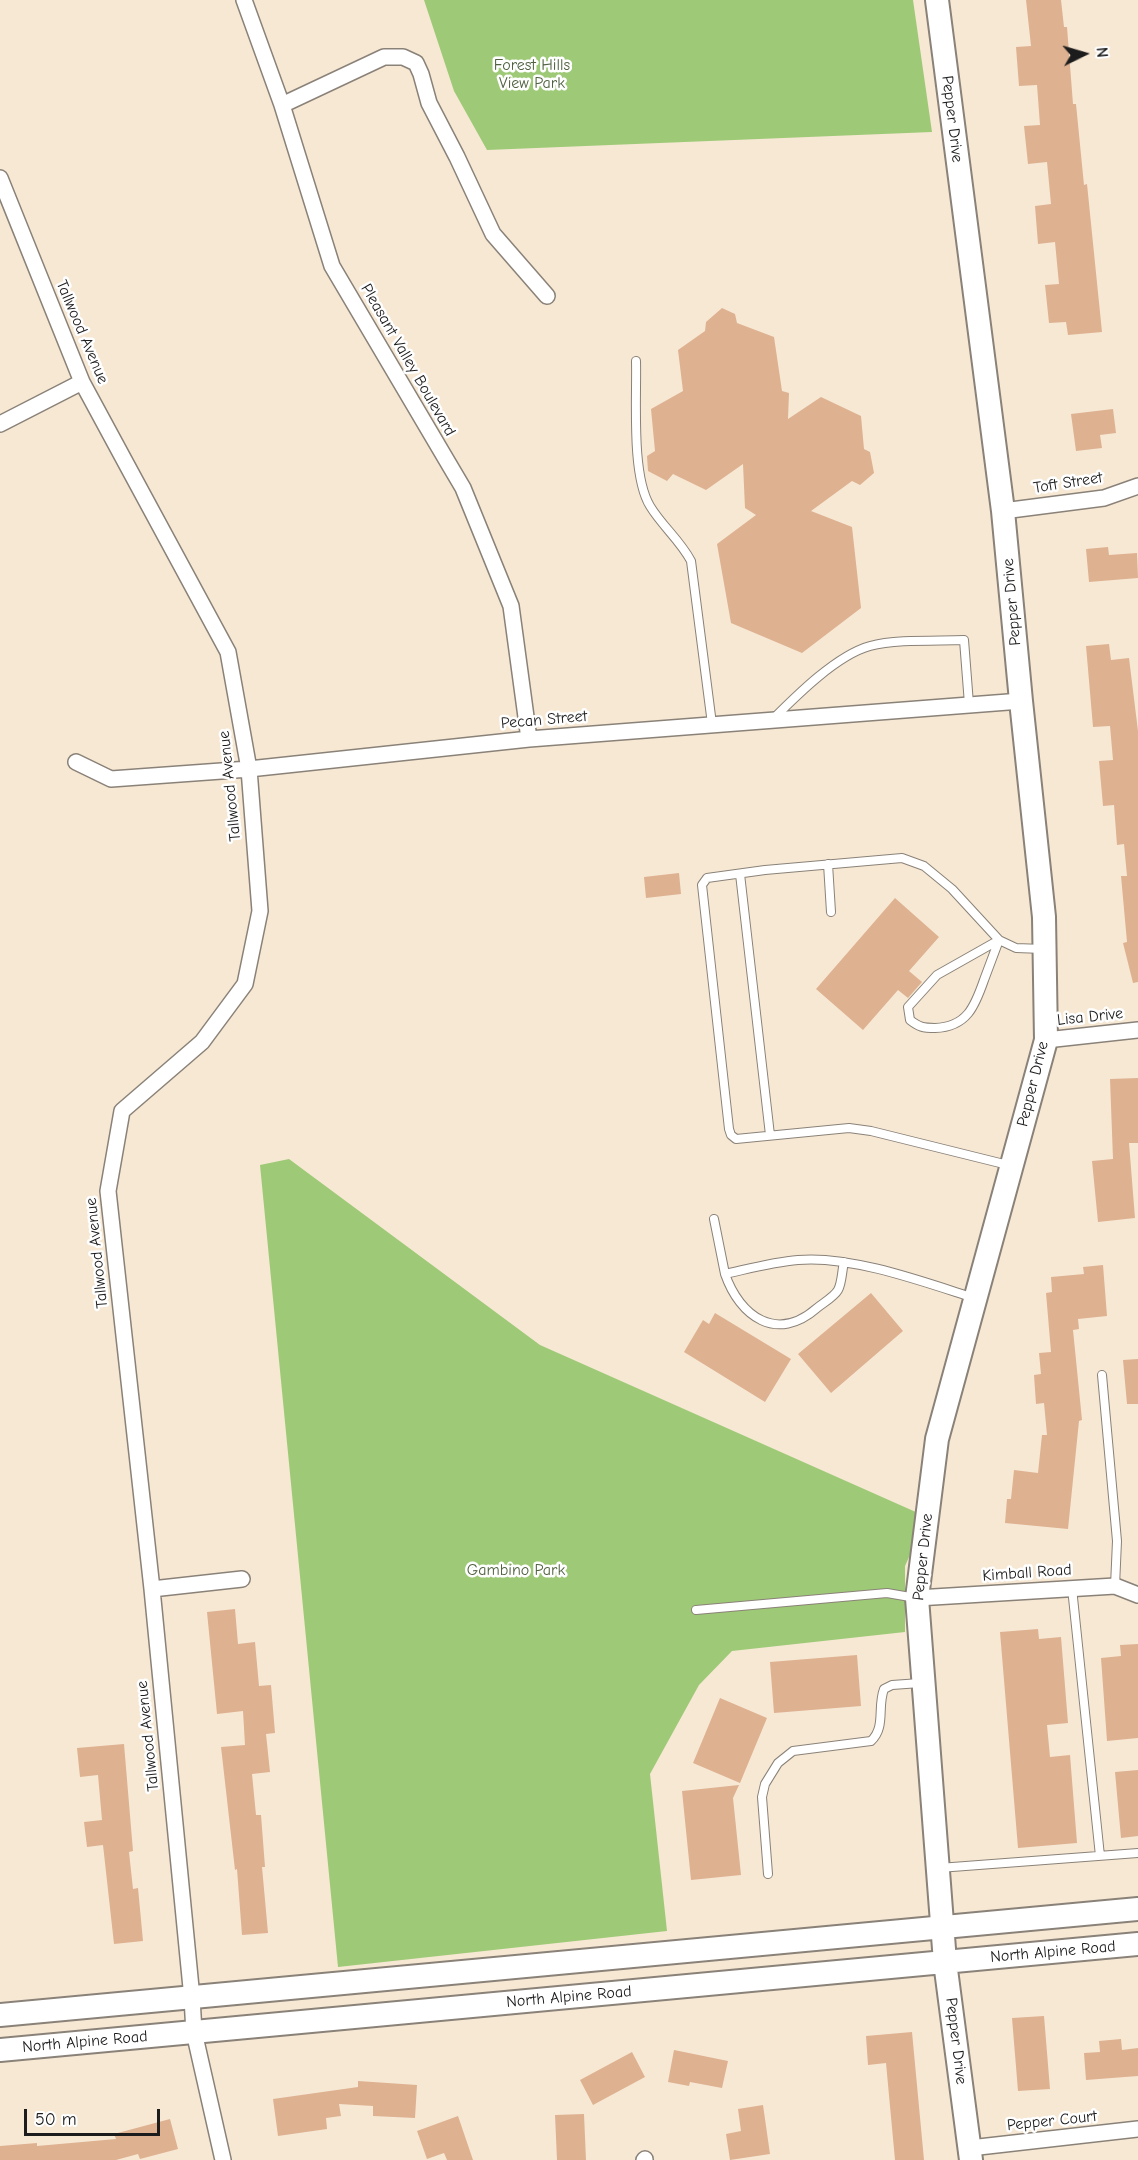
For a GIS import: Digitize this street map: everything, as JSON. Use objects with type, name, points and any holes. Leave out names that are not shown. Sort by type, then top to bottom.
[{"type":"main road","name":"Pepper Drive","points":[[937,0],[1003,512],[1044,917],[1045,949],[1046,1040],[937,1439],[917,1598],[945,1962],[970,2154]]},
{"type":"main road","name":"North Alpine Road","points":[[0,2015],[1138,1909]]},
{"type":"main road","name":"North Alpine Road","points":[[0,2050],[1138,1944]]},
{"type":"street","name":"Pleasant Valley Boulevard","points":[[244,0],[282,105],[332,266],[463,488],[511,606],[529,739]]},
{"type":"street","points":[[282,105],[384,57],[403,57],[416,63],[429,103],[493,234],[547,296]]},
{"type":"street","name":"Tallwood Avenue","points":[[0,178],[82,382],[228,652],[249,769],[260,911],[245,984],[202,1042],[122,1111],[108,1191],[152,1589],[194,2032],[223,2160]]},
{"type":"street","points":[[0,424],[82,382]]},
{"type":"street","name":"Toft Street","points":[[1003,512],[1104,498],[1138,486]]},
{"type":"street","name":"Pecan Street","points":[[76,762],[111,779],[249,769],[529,739],[1021,700]]},
{"type":"street","name":"Lisa Drive","points":[[1046,1040],[1138,1030]]},
{"type":"street","points":[[152,1589],[242,1580]]},
{"type":"street","name":"Kimball Road","points":[[917,1598],[1115,1586],[1138,1595]]},
{"type":"street","name":"Pepper Court","points":[[970,2154],[1138,2129]]},
{"type":"lane","points":[[636,361],[636,435],[640,481],[649,506],[680,543],[691,561],[712,724]]},
{"type":"lane","points":[[772,720],[803,689],[846,657],[865,648],[884,644],[964,640],[969,704]]},
{"type":"lane","points":[[1011,1166],[860,1129],[736,1138],[731,1135],[702,885],[707,878],[902,858],[924,866],[952,889],[999,940],[1016,948],[1045,949]]},
{"type":"lane","points":[[828,864],[831,912]]},
{"type":"lane","points":[[740,874],[770,1135]]},
{"type":"lane","points":[[999,940],[977,1001],[960,1021],[942,1028],[920,1028],[910,1020],[908,1007],[938,975],[999,940]]},
{"type":"lane","points":[[714,1219],[724,1274],[729,1288],[738,1303],[751,1315],[763,1320],[781,1325],[798,1322],[812,1313],[838,1289],[844,1262]]},
{"type":"lane","points":[[724,1274],[796,1260],[820,1259],[844,1262],[916,1280],[975,1298]]},
{"type":"lane","points":[[1102,1375],[1117,1541],[1115,1586]]},
{"type":"lane","points":[[1072,1588],[1100,1856]]},
{"type":"lane","points":[[696,1610],[887,1593],[917,1598]]},
{"type":"lane","points":[[768,1874],[762,1797],[765,1784],[778,1763],[793,1750],[871,1741],[880,1731],[880,1699],[884,1689],[892,1684],[925,1683]]},
{"type":"lane","points":[[938,1868],[1138,1853]]},
{"type":"green space","name":"Forest Hills View Park","points":[[424,0],[913,0],[932,132],[487,150],[454,91]]},
{"type":"green space","name":"Gambino Park","points":[[289,1159],[540,1345],[927,1517],[905,1566],[905,1632],[732,1651],[699,1685],[650,1774],[667,1931],[338,1967],[260,1165]]},
{"type":"building","points":[[1026,0],[1061,0],[1064,27],[1067,27],[1073,104],[1076,104],[1084,185],[1087,184],[1102,332],[1068,335],[1066,322],[1049,323],[1045,285],[1059,284],[1055,242],[1038,244],[1035,206],[1051,204],[1047,162],[1028,164],[1024,126],[1040,125],[1037,85],[1019,86],[1016,47],[1031,46]]},
{"type":"building","points":[[722,308],[735,314],[737,323],[774,337],[782,391],[789,393],[788,419],[821,397],[861,416],[864,449],[870,452],[874,473],[860,485],[852,481],[811,511],[852,527],[861,608],[802,653],[731,623],[717,544],[756,515],[745,508],[743,464],[706,490],[673,474],[667,481],[648,471],[647,456],[655,451],[651,409],[683,391],[678,350],[705,331],[706,322]]},
{"type":"building","points":[[1113,409],[1116,433],[1100,435],[1102,448],[1076,451],[1071,414]]},
{"type":"building","points":[[1108,547],[1109,555],[1137,553],[1138,578],[1089,582],[1086,549]]},
{"type":"building","points":[[1109,644],[1111,660],[1129,658],[1138,731],[1138,982],[1133,983],[1123,943],[1127,942],[1121,876],[1127,876],[1124,844],[1117,845],[1114,805],[1103,806],[1099,761],[1113,760],[1110,726],[1093,727],[1086,646]]},
{"type":"building","points":[[679,873],[681,894],[646,898],[644,877]]},
{"type":"building","points":[[895,898],[939,937],[909,971],[922,982],[908,998],[898,990],[863,1030],[816,989]]},
{"type":"building","points":[[1138,1078],[1138,1143],[1129,1143],[1135,1218],[1098,1222],[1092,1161],[1113,1159],[1110,1079]]},
{"type":"building","points":[[1103,1265],[1107,1316],[1078,1319],[1079,1329],[1073,1330],[1082,1420],[1079,1421],[1068,1529],[1005,1523],[1007,1499],[1011,1499],[1014,1470],[1038,1473],[1042,1435],[1047,1435],[1044,1403],[1036,1404],[1034,1375],[1041,1374],[1039,1353],[1051,1352],[1046,1293],[1052,1292],[1051,1277],[1084,1274],[1083,1267]]},
{"type":"building","points":[[871,1293],[903,1331],[831,1393],[798,1354]]},
{"type":"building","points":[[715,1313],[791,1359],[765,1402],[684,1352],[703,1320],[709,1324]]},
{"type":"building","points":[[1138,1359],[1138,1404],[1127,1404],[1123,1360]]},
{"type":"building","points":[[235,1609],[238,1644],[255,1642],[259,1686],[271,1685],[275,1733],[266,1734],[270,1772],[252,1774],[256,1815],[261,1815],[265,1867],[262,1867],[268,1933],[242,1935],[237,1869],[235,1870],[221,1747],[245,1745],[243,1711],[217,1714],[207,1612]]},
{"type":"building","points":[[1038,1629],[1039,1639],[1061,1637],[1068,1723],[1047,1725],[1050,1757],[1070,1755],[1077,1843],[1018,1848],[1000,1632]]},
{"type":"building","points":[[1138,1644],[1138,1738],[1107,1741],[1101,1658],[1121,1656],[1120,1645]]},
{"type":"building","points":[[857,1655],[861,1706],[774,1713],[770,1662]]},
{"type":"building","points":[[720,1698],[767,1718],[740,1783],[693,1763]]},
{"type":"building","points":[[124,1744],[133,1851],[129,1852],[133,1889],[138,1888],[143,1941],[114,1944],[103,1845],[87,1847],[84,1822],[102,1820],[98,1775],[80,1777],[77,1748]]},
{"type":"building","points":[[1138,1770],[1138,1836],[1121,1838],[1115,1772]]},
{"type":"building","points":[[739,1785],[733,1798],[741,1875],[691,1880],[682,1791]]},
{"type":"building","points":[[1044,2016],[1050,2089],[1018,2091],[1012,2018]]},
{"type":"building","points":[[912,2032],[924,2160],[895,2160],[886,2063],[868,2065],[866,2036]]},
{"type":"building","points":[[1121,2039],[1122,2050],[1138,2048],[1138,2076],[1086,2080],[1084,2053],[1100,2052],[1099,2041]]},
{"type":"building","points":[[674,2050],[728,2061],[722,2088],[690,2082],[689,2086],[668,2082]]},
{"type":"building","points":[[632,2052],[645,2077],[593,2105],[580,2080]]},
{"type":"building","points":[[358,2081],[417,2085],[415,2118],[373,2116],[373,2106],[339,2104],[341,2116],[326,2118],[327,2129],[278,2136],[273,2099],[358,2087]]},
{"type":"building","points":[[763,2105],[770,2154],[730,2160],[726,2134],[741,2131],[738,2109]]},
{"type":"building","points":[[584,2114],[586,2160],[557,2160],[555,2115]]},
{"type":"building","points":[[458,2116],[473,2160],[447,2160],[444,2153],[427,2159],[417,2131]]},
{"type":"building","points":[[170,2119],[178,2149],[140,2159],[138,2154],[116,2160],[0,2160],[0,2146],[37,2143],[37,2146],[116,2139],[114,2134]]}]
